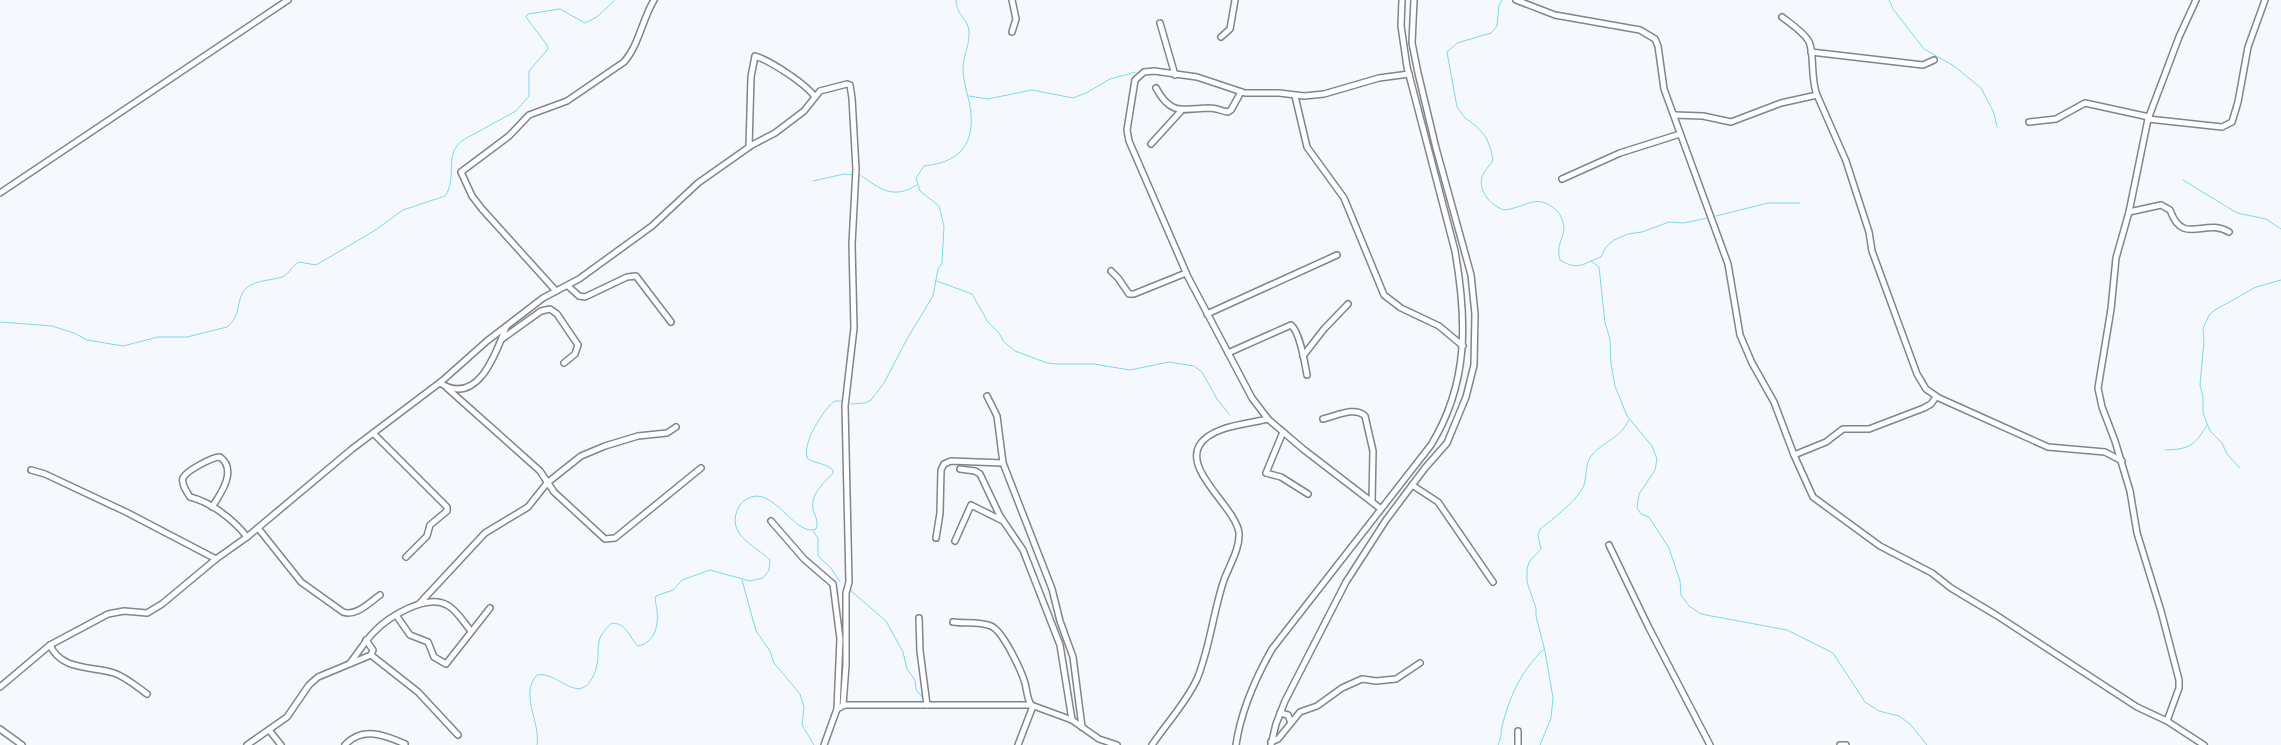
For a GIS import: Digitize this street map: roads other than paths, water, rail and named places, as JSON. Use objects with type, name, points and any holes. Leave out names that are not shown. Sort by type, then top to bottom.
[{"type":"street","points":[[0,193],[288,0]]},
{"type":"street","points":[[556,291],[482,209],[472,196],[460,172],[510,136],[529,115],[567,101],[624,62],[631,53],[640,28],[654,0]]},
{"type":"street","points":[[1012,0],[1016,19],[1012,32]]},
{"type":"street","points":[[1221,36],[1230,29],[1235,0]]},
{"type":"street","points":[[1236,745],[1245,706],[1272,649],[1425,453],[1440,429],[1453,397],[1463,346],[1462,298],[1455,251],[1409,74],[1402,34],[1402,0]]},
{"type":"street","points":[[1271,743],[1280,713],[1346,582],[1381,528],[1412,485],[1441,451],[1452,433],[1468,390],[1474,365],[1472,275],[1419,80],[1412,43],[1414,0]]},
{"type":"street","points":[[1516,0],[1555,15],[1640,30],[1650,34],[1658,46],[1662,83],[1726,258],[1740,335],[1752,363],[1774,402],[1794,455],[1813,497],[1867,537],[1932,573],[1951,588],[1996,615],[2137,707],[2167,721],[2204,745]]},
{"type":"street","points":[[2167,721],[2180,688],[2179,680],[2161,611],[2137,533],[2130,491],[2122,462],[2102,407],[2098,388],[2116,258],[2129,212],[2148,118],[2179,37],[2196,0]]},
{"type":"street","points":[[2029,122],[2056,119],[2085,103],[2148,118],[2222,127],[2232,122],[2238,102],[2248,47],[2265,0]]},
{"type":"street","points":[[1782,17],[1808,39],[1811,52],[1811,75],[1816,95],[1846,161],[1869,232],[1872,251],[1917,374],[1926,389],[1936,397],[2048,447],[2105,452],[2122,462]]},
{"type":"street","points":[[1160,23],[1175,75]]},
{"type":"street","points":[[1811,52],[1923,65],[1934,60]]},
{"type":"street","points":[[749,147],[751,77],[755,56],[803,85],[815,97]]},
{"type":"street","points":[[1381,509],[1283,432],[1268,419],[1252,398],[1186,272],[1129,141],[1127,130],[1137,77],[1148,71],[1198,77],[1240,92],[1295,96],[1324,94],[1371,80],[1409,74]]},
{"type":"street","points":[[0,687],[50,645],[108,614],[124,611],[141,614],[152,610],[247,537],[373,432],[442,381],[473,352],[556,291],[568,286],[652,226],[690,190],[749,147],[775,133],[804,111],[824,89],[844,84],[850,85],[856,185],[852,244],[854,328],[845,406],[849,582],[846,593],[846,665],[843,705]]},
{"type":"street","points":[[1156,88],[1166,103],[1182,111],[1208,108],[1228,112],[1231,110],[1240,92]]},
{"type":"street","points":[[1674,115],[1703,116],[1731,122],[1781,103],[1816,95]]},
{"type":"street","points":[[1295,96],[1307,147],[1344,198],[1384,295],[1401,308],[1439,326],[1463,346]]},
{"type":"street","points":[[1150,144],[1182,111]]},
{"type":"street","points":[[1562,179],[1620,153],[1680,134]]},
{"type":"street","points":[[2129,212],[2161,205],[2170,210],[2175,223],[2182,228],[2223,228],[2229,232]]},
{"type":"street","points":[[1207,314],[1337,255]]},
{"type":"street","points":[[1111,271],[1129,294],[1134,294],[1186,272]]},
{"type":"street","points":[[568,286],[579,296],[585,297],[627,277],[636,276],[671,322]]},
{"type":"street","points":[[1303,356],[1324,329],[1348,304]]},
{"type":"street","points":[[502,339],[542,311],[550,309],[558,314],[578,345],[575,354],[564,363]]},
{"type":"street","points":[[1228,353],[1289,325],[1295,328],[1306,375]]},
{"type":"street","points":[[447,388],[461,389],[475,383],[490,366],[506,327]]},
{"type":"street","points":[[442,381],[440,383],[540,471],[548,483],[596,532],[608,540],[615,538],[701,468]]},
{"type":"street","points":[[987,396],[997,416],[1003,463],[1052,589],[1060,621],[1073,658],[1082,727]]},
{"type":"street","points":[[1794,455],[1826,442],[1843,429],[1869,429],[1924,408],[1931,404],[1936,397]]},
{"type":"street","points":[[1323,419],[1353,411],[1365,416],[1373,451],[1372,501]]},
{"type":"street","points":[[1152,745],[1197,678],[1220,593],[1239,540],[1235,523],[1201,472],[1197,452],[1199,446],[1222,430],[1268,419]]},
{"type":"street","points":[[419,604],[485,533],[528,508],[548,483],[586,453],[638,436],[667,434],[676,427]]},
{"type":"street","points":[[373,432],[447,506],[447,511],[430,525],[427,536],[406,557]]},
{"type":"street","points":[[1283,432],[1266,473],[1281,478],[1308,494]]},
{"type":"street","points":[[212,507],[223,490],[228,474],[226,465],[220,457],[209,459],[183,478],[182,483],[190,497],[212,507],[239,525],[247,537]]},
{"type":"street","points":[[936,538],[944,464],[951,461],[1003,463]]},
{"type":"street","points":[[960,469],[975,471],[980,474],[1003,521],[1024,550],[1060,645],[1072,720]]},
{"type":"street","points":[[30,470],[45,474],[126,512],[216,559]]},
{"type":"street","points":[[1412,485],[1438,502],[1493,582]]},
{"type":"street","points":[[955,540],[971,505],[1003,521]]},
{"type":"street","points":[[771,521],[804,560],[833,584],[840,639],[836,709],[824,745]]},
{"type":"street","points":[[258,528],[302,582],[343,612],[348,614],[358,611],[380,595]]},
{"type":"street","points":[[1609,545],[1639,608],[1710,745]]},
{"type":"street","points":[[350,664],[366,640],[382,625],[419,604],[427,602],[447,605],[472,631]]},
{"type":"street","points":[[396,616],[410,636],[428,642],[434,658],[444,664],[448,663],[490,608]]},
{"type":"street","points":[[920,618],[920,651],[928,705]]},
{"type":"street","points":[[953,622],[984,624],[994,627],[1000,633],[1024,681],[1032,706],[1018,745]]},
{"type":"street","points":[[366,640],[373,650],[371,655]]},
{"type":"street","points":[[50,645],[52,650],[69,663],[83,668],[114,673],[147,694]]},
{"type":"street","points":[[247,745],[292,712],[309,685],[318,677],[364,656],[371,655],[418,692],[458,736]]},
{"type":"street","points":[[1271,743],[1278,739],[1300,712],[1318,706],[1342,688],[1358,680],[1396,680],[1420,663]]},
{"type":"street","points":[[836,709],[843,705],[1032,706],[1072,720],[1099,739],[1117,745]]},
{"type":"street","points":[[1280,713],[1288,715],[1291,723]]},
{"type":"street","points":[[0,729],[22,745]]},
{"type":"street","points":[[269,730],[281,745]]},
{"type":"street","points":[[1518,731],[1518,745]]},
{"type":"street","points":[[345,745],[355,736],[364,734],[389,737],[405,744]]},
{"type":"street","points":[[1097,745],[1099,739]]},
{"type":"street","points":[[1840,745],[1846,745]]},
{"type":"waterway","points":[[0,322],[52,326],[74,333],[87,340],[123,346],[158,337],[187,337],[227,327],[236,314],[243,292],[250,285],[282,277],[299,262],[316,265],[374,231],[403,210],[445,196],[449,189],[452,159],[457,146],[463,140],[516,111],[529,96],[529,71],[548,49],[526,17],[528,14],[560,9],[585,23],[597,17],[615,0]]},
{"type":"waterway","points":[[851,404],[865,403],[871,400],[884,383],[907,339],[933,296],[938,269],[942,263],[944,226],[939,206],[920,191],[916,178],[924,166],[945,161],[960,152],[966,145],[969,136],[971,114],[963,69],[969,31],[957,9],[956,0]]},
{"type":"waterway","points":[[1502,0],[1499,5],[1497,26],[1491,33],[1457,43],[1447,52],[1457,107],[1465,118],[1486,137],[1491,150],[1493,160],[1483,175],[1481,183],[1487,198],[1495,206],[1505,210],[1532,202],[1544,202],[1550,205],[1561,217],[1564,229],[1559,247],[1560,260],[1575,266],[1591,261],[1599,267],[1605,323],[1610,339],[1611,364],[1615,386],[1627,416],[1652,446],[1657,459],[1655,470],[1639,494],[1637,508],[1641,514],[1649,517],[1669,548],[1680,581],[1681,595],[1689,606],[1701,614],[1787,630],[1833,653],[1865,702],[1879,711],[1899,716],[1910,724],[1927,745]]},
{"type":"waterway","points":[[1889,0],[1893,9],[1924,49],[1954,66],[1981,88],[1994,113],[1997,127]]},
{"type":"waterway","points":[[969,96],[988,99],[1032,90],[1073,98],[1110,79],[1136,72]]},
{"type":"waterway","points":[[813,181],[844,174],[853,175]]},
{"type":"waterway","points":[[860,175],[887,191],[901,192],[917,185]]},
{"type":"waterway","points":[[2183,180],[2237,213],[2266,219],[2281,229]]},
{"type":"waterway","points":[[1716,216],[1768,203],[1800,203]]},
{"type":"waterway","points":[[1591,261],[1601,257],[1606,247],[1614,240],[1628,234],[1642,232],[1669,222],[1684,223],[1708,218]]},
{"type":"waterway","points":[[2240,468],[2227,454],[2222,443],[2210,431],[2203,413],[2203,397],[2200,385],[2204,341],[2203,329],[2209,315],[2215,310],[2256,287],[2281,280]]},
{"type":"waterway","points":[[937,281],[972,294],[988,322],[999,333],[1004,342],[1015,351],[1047,363],[1058,364],[1094,364],[1130,370],[1169,362],[1194,366],[1202,372],[1217,399],[1230,415]]},
{"type":"waterway","points":[[537,745],[536,727],[530,699],[532,683],[537,675],[545,675],[568,686],[583,688],[589,683],[595,672],[599,641],[605,630],[612,623],[617,624],[625,628],[638,646],[648,641],[652,638],[656,628],[656,596],[673,590],[682,580],[710,570],[750,581],[763,578],[769,570],[770,560],[740,535],[735,522],[736,514],[743,502],[757,496],[766,498],[800,526],[808,530],[816,529],[817,521],[813,509],[814,498],[818,489],[833,473],[833,470],[808,459],[806,453],[807,445],[814,428],[825,411],[835,401],[841,401]]},
{"type":"waterway","points":[[1540,745],[1551,718],[1553,698],[1536,608],[1527,582],[1527,569],[1529,562],[1541,549],[1538,536],[1540,529],[1577,497],[1584,485],[1587,465],[1592,455],[1621,432],[1629,420]]},
{"type":"waterway","points":[[2165,450],[2180,449],[2190,445],[2198,438],[2207,425]]},
{"type":"waterway","points":[[813,531],[818,538],[818,556],[831,568],[840,582]]},
{"type":"waterway","points":[[742,580],[756,631],[770,651],[774,663],[800,694],[804,707],[802,725],[814,745]]},
{"type":"waterway","points":[[850,590],[886,621],[903,652],[907,669],[915,680],[916,690],[923,698]]},
{"type":"waterway","points":[[1498,745],[1503,722],[1514,690],[1524,672],[1544,649]]}]
